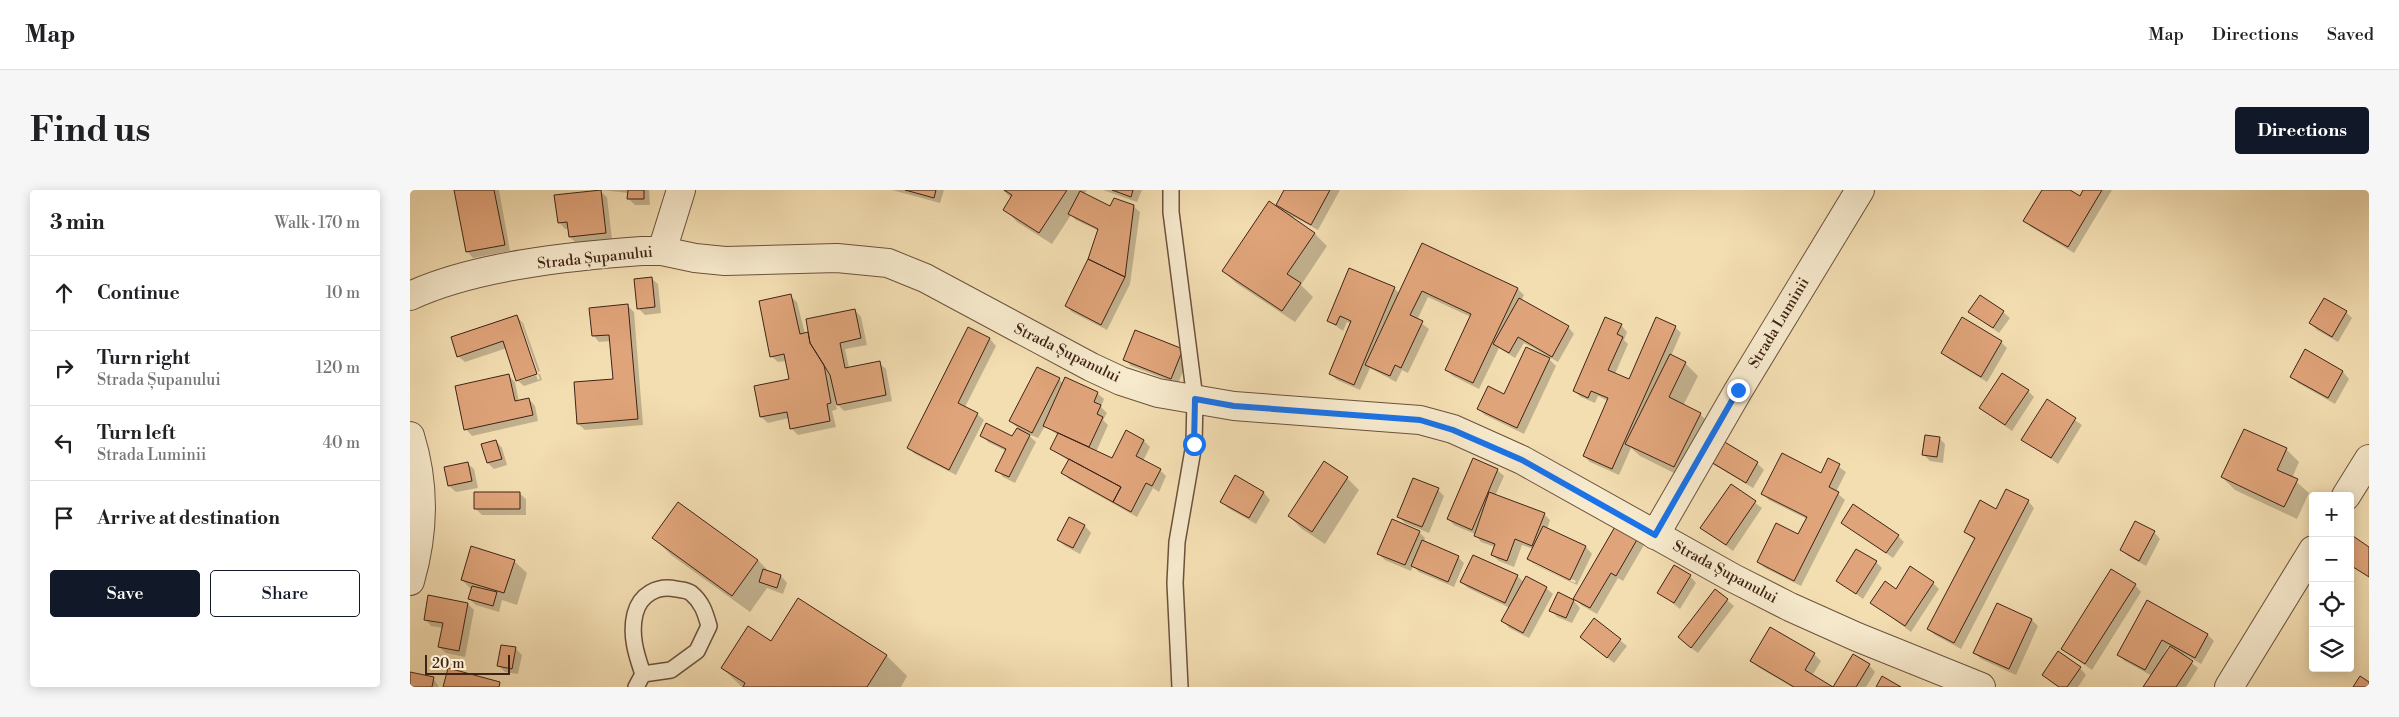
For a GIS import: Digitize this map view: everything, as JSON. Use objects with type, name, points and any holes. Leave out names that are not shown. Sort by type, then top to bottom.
[{"type":"street","points":[[662,251],[681,190]]},
{"type":"street","name":"Strada Luminii","points":[[1655,535],[1738,390],[1860,190]]},
{"type":"street","name":"Strada Șupanului","points":[[410,296],[445,282],[483,272],[617,253],[662,251],[695,258],[725,261],[836,258],[888,263],[925,278],[1106,374],[1158,393],[1234,406],[1411,419],[1453,430],[1522,460],[1655,535],[1790,607],[1857,637],[1981,687]]},
{"type":"street","points":[[410,436],[418,470],[422,515],[419,541],[410,581]]},
{"type":"street","points":[[2348,492],[2369,459]]},
{"type":"street","points":[[2229,687],[2309,557]]},
{"type":"lane","points":[[1171,190],[1171,212],[1195,399],[1194,444],[1177,542],[1175,583],[1180,687]]},
{"type":"lane","points":[[664,586],[689,591],[703,606],[709,626],[697,651],[671,670],[639,681],[633,633],[636,612],[645,595],[664,586]]},
{"type":"building","points":[[454,190],[494,190],[505,245],[466,252]]},
{"type":"building","points":[[601,190],[606,233],[569,237],[567,222],[558,223],[554,195]]},
{"type":"building","points":[[628,190],[644,190],[644,199],[627,199]]},
{"type":"building","points":[[905,190],[936,190],[934,198]]},
{"type":"building","points":[[1004,190],[1067,190],[1039,233],[1003,210],[1012,195]]},
{"type":"building","points":[[1112,190],[1133,190],[1131,197]]},
{"type":"building","points":[[1284,190],[1330,190],[1311,225],[1276,205]]},
{"type":"building","points":[[2042,190],[2070,190],[2080,196],[2083,190],[2102,190],[2068,247],[2023,221]]},
{"type":"building","points":[[1080,191],[1110,206],[1114,198],[1134,205],[1125,277],[1088,259],[1098,229],[1068,214]]},
{"type":"building","points":[[1269,201],[1315,233],[1287,274],[1301,283],[1282,311],[1222,271]]},
{"type":"building","points":[[1422,243],[1518,288],[1473,383],[1445,370],[1471,314],[1422,291],[1410,315],[1423,321],[1401,368],[1395,365],[1390,376],[1365,365]]},
{"type":"building","points":[[1088,259],[1125,277],[1101,325],[1065,306]]},
{"type":"building","points":[[1349,268],[1395,287],[1354,385],[1329,374],[1351,321],[1340,316],[1336,325],[1327,321]]},
{"type":"building","points":[[652,277],[655,307],[637,309],[634,279]]},
{"type":"building","points":[[791,294],[800,334],[808,332],[810,343],[824,365],[831,403],[827,404],[830,421],[790,429],[787,412],[760,417],[754,386],[789,379],[784,354],[770,357],[759,301]]},
{"type":"building","points":[[1980,295],[2004,311],[1993,328],[1968,312]]},
{"type":"building","points":[[1519,298],[1569,326],[1552,357],[1518,337],[1509,353],[1493,344]]},
{"type":"building","points":[[2324,298],[2347,311],[2332,337],[2309,323]]},
{"type":"building","points":[[628,304],[638,419],[577,424],[574,382],[613,379],[609,335],[592,336],[589,308]]},
{"type":"building","points":[[855,309],[861,338],[840,343],[845,368],[880,361],[886,395],[837,405],[830,375],[810,343],[806,319]]},
{"type":"building","points":[[517,315],[537,374],[516,381],[503,341],[457,357],[451,337]]},
{"type":"building","points":[[1605,317],[1622,324],[1617,334],[1623,337],[1608,370],[1629,379],[1656,317],[1676,326],[1612,469],[1583,456],[1608,398],[1591,391],[1588,398],[1573,391]]},
{"type":"building","points":[[1962,317],[2002,341],[1981,377],[1941,353]]},
{"type":"building","points":[[968,327],[990,338],[958,403],[978,413],[949,470],[907,448]]},
{"type":"building","points":[[1135,330],[1183,349],[1171,379],[1123,360]]},
{"type":"building","points":[[1526,347],[1550,358],[1517,428],[1477,409],[1488,386],[1504,394]]},
{"type":"building","points":[[2305,349],[2343,371],[2328,398],[2290,377]]},
{"type":"building","points":[[1670,354],[1686,362],[1669,397],[1701,413],[1674,467],[1625,444]]},
{"type":"building","points":[[1037,367],[1060,378],[1032,433],[1009,421]]},
{"type":"building","points":[[2002,373],[2029,390],[2005,425],[1979,408]]},
{"type":"building","points":[[509,374],[515,401],[529,398],[533,415],[464,430],[455,386]]},
{"type":"building","points":[[1065,377],[1098,392],[1094,402],[1101,405],[1097,414],[1103,417],[1089,447],[1043,426]]},
{"type":"building","points":[[2047,399],[2076,418],[2051,458],[2021,440]]},
{"type":"building","points":[[986,423],[1012,436],[1017,428],[1030,435],[1009,477],[995,471],[1006,449],[980,436]]},
{"type":"building","points":[[2244,429],[2287,448],[2277,470],[2298,479],[2284,507],[2221,477]]},
{"type":"building","points":[[1126,430],[1144,440],[1136,456],[1161,469],[1152,486],[1146,483],[1131,512],[1113,502],[1121,487],[1050,449],[1058,433],[1112,458]]},
{"type":"building","points":[[1925,435],[1940,437],[1937,457],[1922,455]]},
{"type":"building","points":[[1718,438],[1758,462],[1746,483],[1706,459]]},
{"type":"building","points":[[496,440],[502,459],[487,463],[481,444]]},
{"type":"building","points":[[1782,453],[1821,473],[1828,458],[1840,464],[1829,487],[1839,492],[1794,581],[1757,562],[1776,523],[1798,534],[1807,517],[1761,494]]},
{"type":"building","points":[[1473,458],[1498,469],[1472,530],[1447,519]]},
{"type":"building","points":[[1069,459],[1121,487],[1113,502],[1061,473]]},
{"type":"building","points":[[1324,461],[1348,477],[1312,532],[1288,516]]},
{"type":"building","points":[[468,462],[472,481],[448,486],[444,467]]},
{"type":"building","points":[[1235,475],[1264,492],[1249,518],[1220,502]]},
{"type":"building","points":[[1413,478],[1439,488],[1422,527],[1397,517]]},
{"type":"building","points":[[1731,484],[1756,501],[1726,545],[1700,528]]},
{"type":"building","points":[[2006,489],[2029,500],[1954,643],[1927,629],[1975,538],[1964,532],[1980,500],[1996,509]]},
{"type":"building","points":[[474,492],[520,492],[520,509],[474,509]]},
{"type":"building","points":[[1489,492],[1545,513],[1532,546],[1515,539],[1507,561],[1491,555],[1495,544],[1474,536]]},
{"type":"building","points":[[678,502],[758,560],[732,596],[652,538]]},
{"type":"building","points":[[1853,504],[1899,535],[1886,553],[1841,523]]},
{"type":"building","points":[[1069,517],[1085,525],[1073,548],[1057,540]]},
{"type":"building","points":[[1392,519],[1420,531],[1405,565],[1377,554]]},
{"type":"building","points":[[2135,521],[2155,531],[2139,561],[2120,550]]},
{"type":"building","points":[[1616,525],[1638,538],[1616,576],[1611,573],[1590,608],[1573,599]]},
{"type":"building","points":[[1543,526],[1586,546],[1570,580],[1527,559]]},
{"type":"building","points":[[2354,537],[2369,547],[2369,577],[2354,568]]},
{"type":"building","points":[[1422,540],[1459,556],[1448,582],[1411,566]]},
{"type":"building","points":[[471,546],[515,560],[504,593],[461,580]]},
{"type":"building","points":[[1856,549],[1877,561],[1856,594],[1836,581]]},
{"type":"building","points":[[1473,555],[1518,575],[1505,603],[1460,582]]},
{"type":"building","points":[[1674,565],[1691,575],[1674,603],[1657,593]]},
{"type":"building","points":[[1910,566],[1934,582],[1905,626],[1870,603],[1885,581],[1896,589]]},
{"type":"building","points":[[763,569],[781,575],[777,588],[759,582]]},
{"type":"building","points":[[2111,569],[2136,584],[2085,664],[2061,649]]},
{"type":"building","points":[[1526,576],[1547,587],[1523,633],[1501,621]]},
{"type":"building","points":[[472,586],[497,592],[493,606],[468,599]]},
{"type":"building","points":[[1715,589],[1728,599],[1691,648],[1678,637]]},
{"type":"building","points":[[1558,592],[1574,600],[1566,618],[1549,611]]},
{"type":"building","points":[[428,595],[468,603],[459,651],[438,647],[443,623],[424,620]]},
{"type":"building","points":[[798,598],[887,655],[867,687],[743,687],[745,683],[721,668],[748,626],[771,641]]},
{"type":"building","points":[[2147,600],[2208,634],[2195,658],[2162,640],[2145,670],[2117,655]]},
{"type":"building","points":[[1997,603],[2032,619],[2009,669],[1973,653]]},
{"type":"building","points":[[1594,618],[1621,639],[1607,658],[1580,637]]},
{"type":"building","points":[[1770,627],[1815,653],[1805,670],[1833,687],[1794,687],[1750,661]]},
{"type":"building","points":[[501,645],[516,647],[512,669],[497,666]]},
{"type":"building","points":[[2170,646],[2193,661],[2176,687],[2143,687]]},
{"type":"building","points":[[2058,651],[2081,667],[2067,687],[2059,687],[2042,675]]},
{"type":"building","points":[[1853,654],[1870,664],[1856,687],[1833,687]]},
{"type":"building","points":[[448,668],[500,682],[499,687],[443,687]]},
{"type":"building","points":[[410,672],[434,677],[432,687],[410,687]]},
{"type":"building","points":[[1882,676],[1901,687],[1876,687]]},
{"type":"building","points":[[2360,676],[2369,682],[2369,687],[2353,687]]},
{"type":"route","points":[[1194,444],[1195,399],[1234,406],[1420,420],[1453,430],[1522,460],[1655,535],[1738,390]]}]
